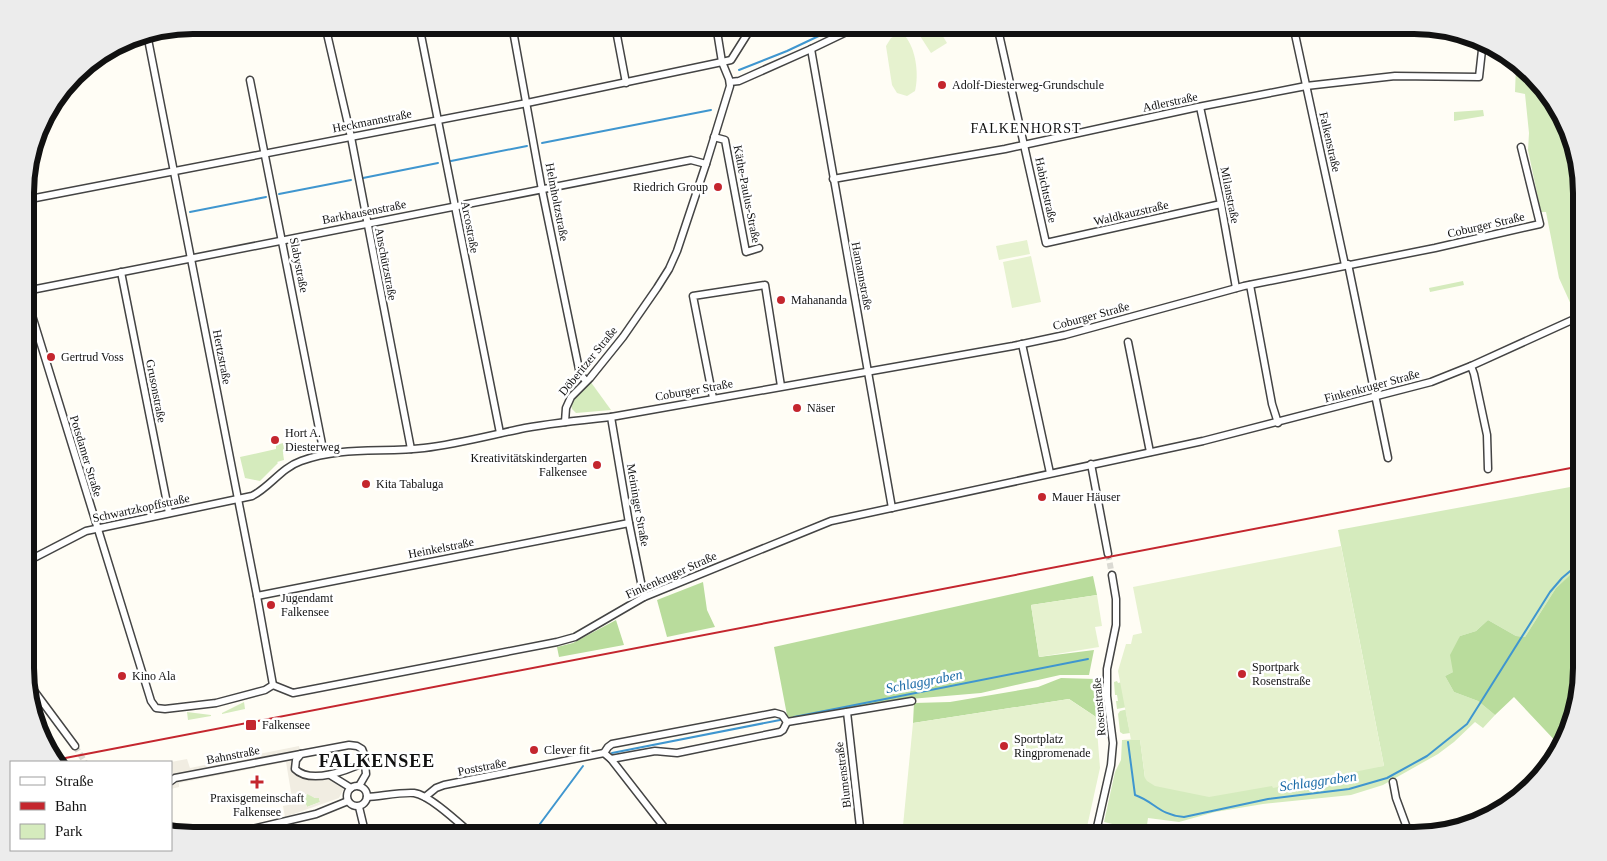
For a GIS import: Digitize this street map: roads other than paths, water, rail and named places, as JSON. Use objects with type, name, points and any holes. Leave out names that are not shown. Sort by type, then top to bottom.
[{"type":"street","name":"Anschützstraße","points":[[327,34],[350,137],[410,449]]},
{"type":"street","name":"Arcostraße","points":[[421,34],[500,433]]},
{"type":"street","name":"Helmholtzstraße","points":[[514,34],[542,190],[580,374],[586,381]]},
{"type":"street","points":[[617,34],[626,83]]},
{"type":"street","points":[[717,34],[722,62],[730,82],[739,81],[842,34]]},
{"type":"street","points":[[722,62],[731,60],[747,34]]},
{"type":"street","name":"Habichtstraße","points":[[999,34],[1046,243]]},
{"type":"street","name":"Falkenstraße","points":[[1295,34],[1376,396],[1388,458]]},
{"type":"street","name":"Hertzstraße","points":[[148,40],[273,685]]},
{"type":"street","name":"Hamannstraße","points":[[811,49],[892,508]]},
{"type":"street","name":"Adlerstraße","points":[[833,179],[953,159],[1306,86],[1395,76],[1479,77],[1483,49]]},
{"type":"street","name":"Heckmannstraße","points":[[34,198],[527,103],[722,62]]},
{"type":"street","name":"Slabystraße","points":[[250,80],[266,153],[324,454]]},
{"type":"street","name":"Döberitzer Straße","points":[[565,422],[568,402],[623,337],[657,288],[677,251],[706,164],[730,82]]},
{"type":"street","name":"Milanstraße","points":[[1200,107],[1221,204],[1236,288]]},
{"type":"street","name":"Käthe-Paulus-Straße","points":[[714,137],[725,140],[746,252],[759,248]]},
{"type":"street","name":"Coburger Straße","points":[[565,422],[611,416],[1022,344],[1110,323],[1236,288],[1435,248],[1540,224],[1521,147]]},
{"type":"street","name":"Barkhausenstraße","points":[[34,289],[691,160],[706,164]]},
{"type":"street","name":"Waldkauzstraße","points":[[1046,243],[1221,204]]},
{"type":"street","name":"Grusonstraße","points":[[121,272],[169,513]]},
{"type":"street","points":[[713,398],[693,296],[765,285],[781,386]]},
{"type":"street","points":[[1250,285],[1268,388],[1278,423]]},
{"type":"street","name":"Finkenkruger Straße","points":[[273,685],[293,693],[575,637],[644,597],[831,521],[1278,423],[1431,382],[1573,320]]},
{"type":"street","name":"Potsdamer Straße","points":[[34,322],[151,701],[156,708],[165,709],[216,703],[265,690],[273,685]]},
{"type":"street","points":[[1128,342],[1150,452]]},
{"type":"street","points":[[1022,344],[1050,473]]},
{"type":"street","points":[[1471,366],[1486,435],[1488,469]]},
{"type":"street","name":"Meininger Straße","points":[[611,416],[644,597]]},
{"type":"street","points":[[238,500],[262,491],[285,470],[298,462],[324,454],[439,446],[565,422]]},
{"type":"street","points":[[1091,464],[1108,554]]},
{"type":"street","name":"Schwartzkopffstraße","points":[[34,558],[80,534],[97,528],[238,500]]},
{"type":"street","name":"Heinkelstraße","points":[[257,596],[629,523]]},
{"type":"street","name":"Rosenstraße","points":[[1097,827],[1111,765],[1113,743],[1106,696],[1107,669],[1116,625],[1116,599],[1112,575]]},
{"type":"street","points":[[36,693],[75,746]]},
{"type":"street","name":"Poststraße","points":[[787,722],[847,715],[912,701]]},
{"type":"street","name":"Poststraße","points":[[425,797],[436,788],[444,785],[604,753],[612,744],[776,713],[782,715],[787,722]]},
{"type":"street","name":"Blumenstraße","points":[[847,715],[860,827]]},
{"type":"street","name":"Poststraße","points":[[611,759],[655,751],[677,753],[772,734],[783,730],[787,722]]},
{"type":"street","name":"Bahnstraße","points":[[172,780],[175,778],[349,745],[362,749],[365,762]]},
{"type":"street","points":[[604,753],[611,759],[665,827]]},
{"type":"street","points":[[301,754],[296,760],[295,768],[300,773],[307,775],[338,774],[365,762],[366,774],[359,786],[351,788],[347,793],[348,801],[352,806],[359,807],[367,797],[365,790],[359,786]]},
{"type":"street","points":[[330,775],[351,788]]},
{"type":"street","points":[[1393,782],[1407,827]]},
{"type":"street","points":[[367,797],[414,793],[425,797],[463,827]]},
{"type":"street","points":[[262,827],[316,814],[348,801]]},
{"type":"street","points":[[359,807],[364,827]]},
{"type":"waterway","points":[[739,70],[823,34]]},
{"type":"waterway","points":[[542,143],[711,110]]},
{"type":"waterway","points":[[451,161],[527,146]]},
{"type":"waterway","points":[[363,178],[438,163]]},
{"type":"waterway","points":[[279,194],[351,180]]},
{"type":"waterway","points":[[190,212],[266,197]]},
{"type":"waterway","name":"Schlaggraben","points":[[1128,742],[1135,795],[1176,816],[1184,817],[1268,799],[1349,789],[1387,778],[1427,756],[1467,724],[1550,592],[1573,569]]},
{"type":"waterway","name":"Schlaggraben","points":[[794,717],[1088,659]]},
{"type":"waterway","name":"Schlaggraben","points":[[612,753],[780,720]]},
{"type":"waterway","name":"Schlaggraben","points":[[538,827],[583,766]]},
{"type":"tunnel","points":[[1108,554],[1112,575]]},
{"type":"tunnel","points":[[75,746],[84,761]]},
{"type":"railway","points":[[62,759],[1573,468]]},
{"type":"place","name":"Adolf-Diesterweg-Grundschule","points":[[942,85]]},
{"type":"place","name":"Riedrich Group","points":[[718,187]]},
{"type":"place","name":"Mahananda","points":[[781,300]]},
{"type":"place","name":"Gertrud Voss","points":[[51,357]]},
{"type":"place","name":"Näser","points":[[797,408]]},
{"type":"place","name":"Hort A. Diesterweg","points":[[275,440]]},
{"type":"place","name":"Kreativitätskindergarten Falkensee","points":[[597,465]]},
{"type":"place","name":"Kita Tabaluga","points":[[366,484]]},
{"type":"place","name":"Mauer Häuser","points":[[1042,497]]},
{"type":"place","name":"Jugendamt Falkensee","points":[[271,605]]},
{"type":"place","name":"Sportpark Rosenstraße","points":[[1242,674]]},
{"type":"place","name":"Kino Ala","points":[[122,676]]},
{"type":"place","name":"Falkensee","points":[[251,725]]},
{"type":"place","name":"Sportplatz Ringpromenade","points":[[1004,746]]},
{"type":"place","name":"Clever fit","points":[[534,750]]},
{"type":"place","name":"Praxisgemeinschaft Falkensee","points":[[257,782]]},
{"type":"district","name":"FALKENHORST","points":[[1026,128]]},
{"type":"district","name":"FALKENSEE","points":[[377,761]]}]
